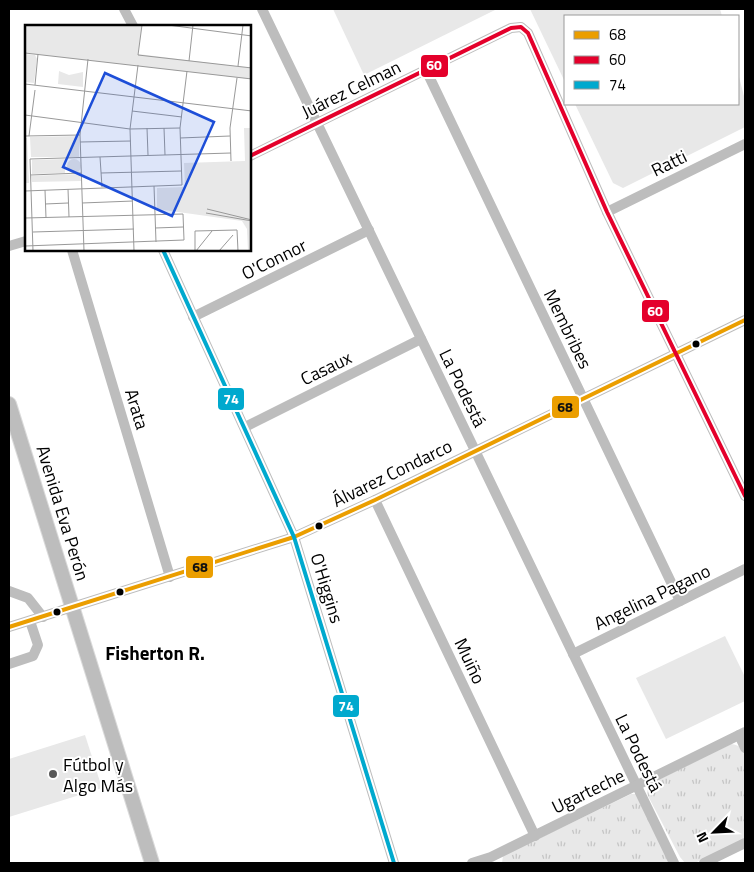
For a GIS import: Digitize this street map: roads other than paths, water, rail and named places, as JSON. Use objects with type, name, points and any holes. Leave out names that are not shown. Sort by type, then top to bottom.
[{"type":"main road","name":"Avenida Eva Perón","points":[[9,404],[13,432],[72,608],[152,863]]},
{"type":"street","points":[[124,9],[132,25]]},
{"type":"street","name":"La Podestá","points":[[262,9],[674,863]]},
{"type":"street","name":"Juárez Celman","points":[[251,155],[511,28],[521,27],[528,34],[607,212]]},
{"type":"street","name":"Membribes","points":[[426,70],[680,601]]},
{"type":"street","name":"Ratti","points":[[607,212],[745,144]]},
{"type":"street","points":[[607,212],[745,496]]},
{"type":"street","name":"O'Connor","points":[[193,317],[369,230]]},
{"type":"street","points":[[9,246],[25,241]]},
{"type":"street","name":"Arata","points":[[72,251],[170,577]]},
{"type":"street","name":"O'Higgins","points":[[163,251],[294,537],[394,863]]},
{"type":"street","name":"Álvarez Condarco","points":[[9,627],[294,537],[376,500],[745,320]]},
{"type":"street","name":"Casaux","points":[[245,427],[421,339]]},
{"type":"street","name":"Muiño","points":[[376,500],[535,836]]},
{"type":"street","name":"Angelina Pagano","points":[[573,654],[745,569]]},
{"type":"street","points":[[9,591],[28,598],[43,617]]},
{"type":"street","points":[[9,664],[32,656],[38,645],[30,620]]},
{"type":"street","points":[[742,734],[745,748]]},
{"type":"street","name":"Ugarteche","points":[[472,863],[493,860],[535,836],[742,734]]},
{"type":"street","points":[[704,863],[745,843]]},
{"type":"place","name":"Fútbol y Algo Más","points":[[53,774]]},
{"type":"district","name":"Fisherton R.","points":[[155,652]]}]
